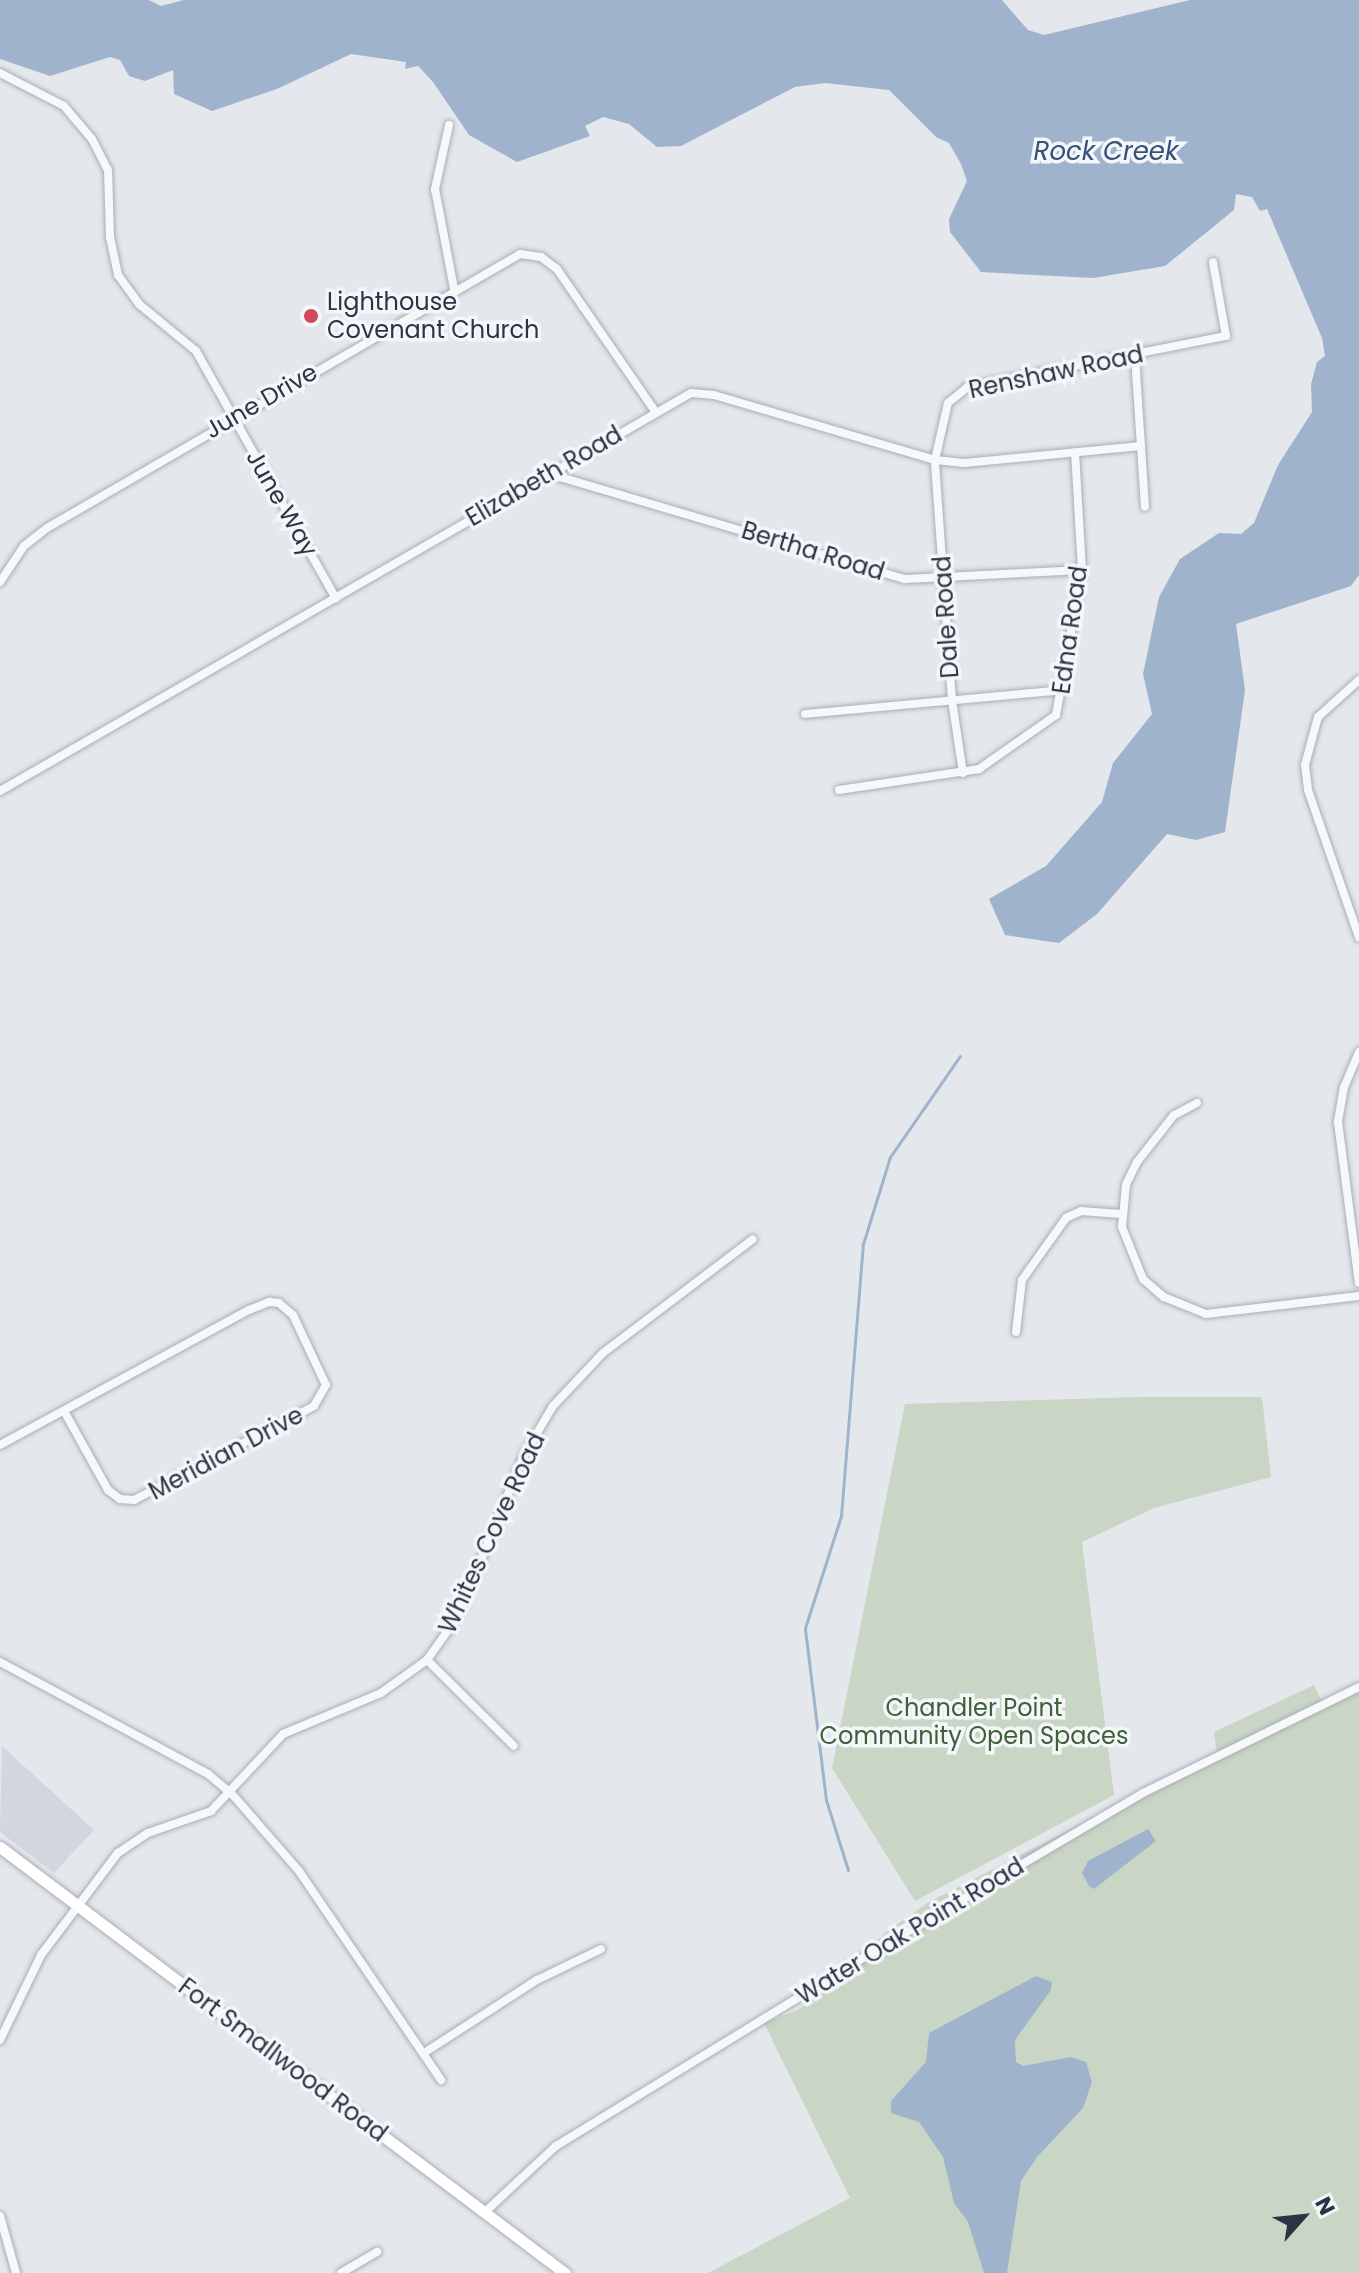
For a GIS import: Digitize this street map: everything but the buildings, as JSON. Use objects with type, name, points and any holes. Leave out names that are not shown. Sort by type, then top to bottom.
[{"type":"main road","name":"Fort Smallwood Road","points":[[0,1847],[565,2273]]},
{"type":"street","name":"June Way","points":[[0,73],[64,106],[92,139],[108,170],[110,237],[118,275],[140,305],[196,351],[336,598]]},
{"type":"street","points":[[449,125],[435,189],[454,289]]},
{"type":"street","name":"June Drive","points":[[0,582],[24,546],[47,528],[510,257],[530,253],[557,269],[655,411]]},
{"type":"street","name":"Renshaw Road","points":[[935,460],[948,403],[968,387],[1226,336],[1213,262]]},
{"type":"street","points":[[1135,356],[1145,507]]},
{"type":"street","name":"Elizabeth Road","points":[[0,791],[655,411],[700,393],[935,460],[964,463],[1141,446]]},
{"type":"street","name":"Edna Road","points":[[839,790],[963,773],[994,762],[1050,721],[1063,690],[1082,570],[1075,452]]},
{"type":"street","name":"Dale Road","points":[[935,460],[952,700],[963,773]]},
{"type":"street","name":"Bertha Road","points":[[550,474],[905,579],[1082,570]]},
{"type":"street","points":[[1359,680],[1318,717],[1305,765],[1308,790],[1359,937]]},
{"type":"street","points":[[805,714],[1063,690]]},
{"type":"street","points":[[1359,1052],[1344,1087],[1338,1122],[1359,1283]]},
{"type":"street","points":[[1197,1103],[1174,1115],[1137,1162],[1121,1214],[1136,1269],[1164,1297],[1191,1310],[1236,1314],[1359,1296]]},
{"type":"street","points":[[1016,1332],[1022,1280],[1066,1218],[1081,1211],[1121,1214]]},
{"type":"street","name":"Whites Cove Road","points":[[0,2040],[29,1973],[76,1904],[127,1845],[202,1816],[231,1793],[283,1734],[381,1693],[427,1660],[458,1616],[522,1460],[553,1406],[603,1353],[753,1239]]},
{"type":"street","name":"Meridian Drive","points":[[0,1445],[269,1302],[279,1303],[293,1315],[326,1385],[314,1406],[134,1500],[120,1499],[108,1490],[64,1411]]},
{"type":"street","points":[[427,1660],[514,1746]]},
{"type":"street","points":[[0,1662],[208,1774],[231,1793],[299,1871],[441,2080]]},
{"type":"street","name":"Water Oak Point Road","points":[[486,2211],[556,2146],[846,1968],[1143,1793],[1359,1687]]},
{"type":"street","points":[[424,2053],[537,1980],[601,1949]]},
{"type":"street","points":[[0,2216],[16,2273]]},
{"type":"street","points":[[341,2273],[377,2252]]},
{"type":"shaded area","points":[[2,1746],[94,1830],[54,1873],[0,1832]]},
{"type":"green space","name":"Chandler Point Community Open Spaces","points":[[1138,1397],[1262,1397],[1271,1477],[1154,1508],[1082,1542],[1114,1795],[915,1901],[832,1768],[905,1404]]},
{"type":"green space","points":[[1314,1685],[1323,1703],[1359,1688],[1359,2273],[708,2273],[850,2198],[764,2023],[798,2010],[837,1983],[885,1933],[927,1903],[1217,1754],[1214,1732]]},
{"type":"water","name":"Rock Creek","points":[[0,0],[149,0],[161,6],[184,0],[1002,0],[1028,30],[1044,35],[1190,0],[1359,0],[1359,575],[1351,586],[1236,624],[1245,690],[1225,832],[1196,840],[1167,834],[1097,914],[1059,943],[1005,935],[989,899],[1046,866],[1102,802],[1113,763],[1152,714],[1143,674],[1159,597],[1180,559],[1219,533],[1241,534],[1254,523],[1278,465],[1312,412],[1311,384],[1317,362],[1325,356],[1322,338],[1267,209],[1260,211],[1252,197],[1236,194],[1234,210],[1165,266],[1093,278],[981,272],[950,232],[949,219],[967,181],[961,164],[949,143],[936,137],[889,90],[825,83],[795,87],[681,146],[657,147],[629,124],[603,117],[585,126],[590,136],[517,162],[469,135],[433,82],[418,66],[405,69],[406,62],[351,54],[277,89],[212,111],[174,94],[173,70],[145,81],[129,76],[120,60],[110,57],[50,76],[0,59]]},
{"type":"water","points":[[1148,1829],[1156,1841],[1094,1889],[1089,1886],[1082,1873],[1088,1861]]},
{"type":"water","points":[[1036,1976],[1052,1982],[1051,1990],[1015,2040],[1016,2062],[1023,2066],[1071,2057],[1086,2062],[1092,2082],[1083,2108],[1037,2157],[1021,2181],[1007,2273],[984,2273],[968,2222],[954,2203],[943,2157],[919,2122],[891,2113],[891,2101],[926,2062],[929,2033]]},
{"type":"waterway","points":[[848,1870],[826,1800],[805,1628],[841,1516],[863,1244],[890,1157],[960,1056]]},
{"type":"place","name":"Lighthouse Covenant Church","points":[[311,316]]}]
